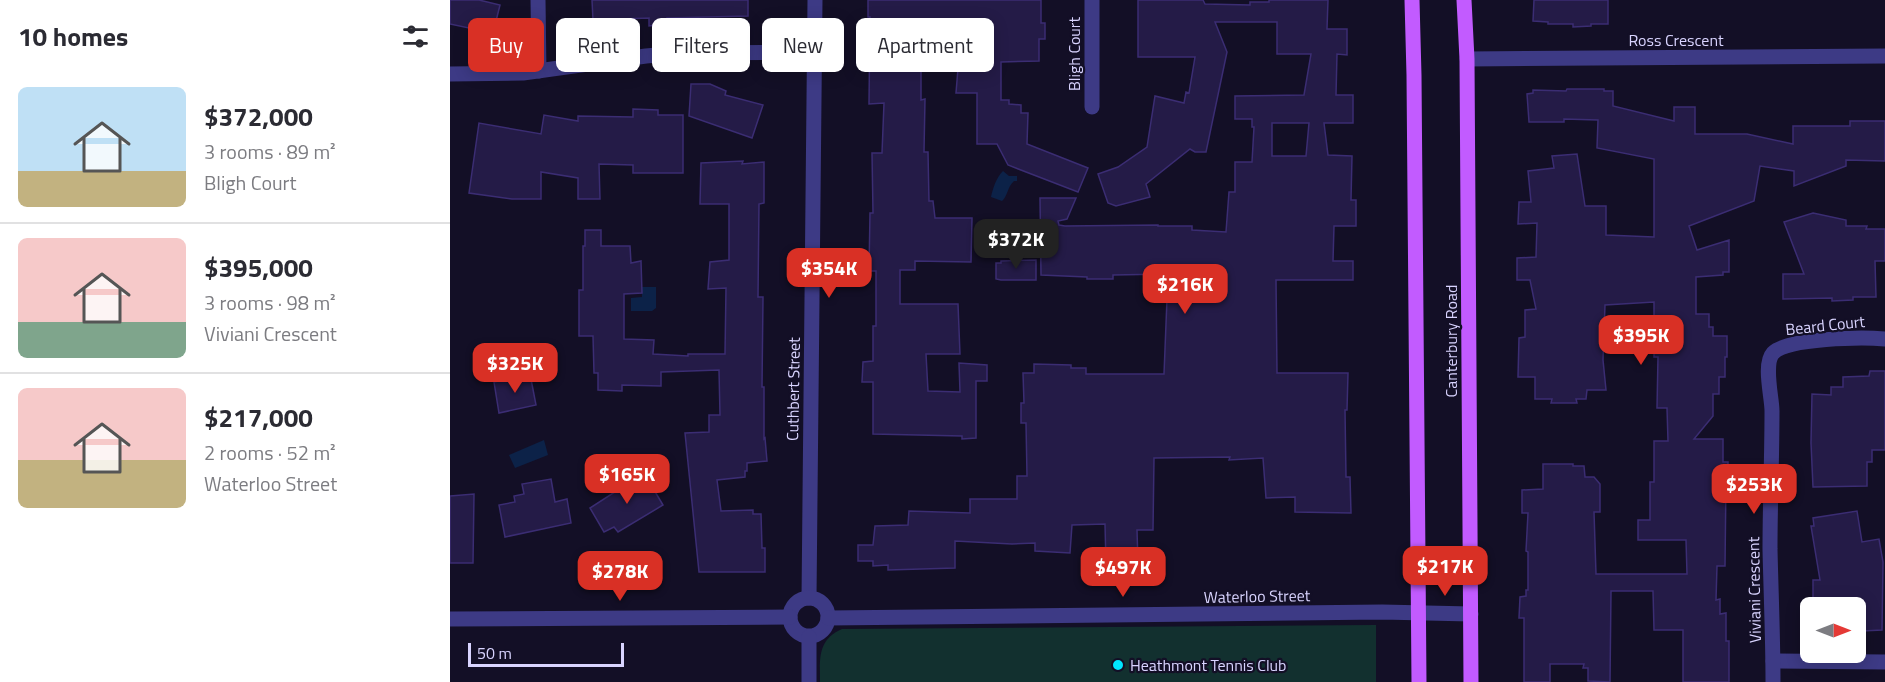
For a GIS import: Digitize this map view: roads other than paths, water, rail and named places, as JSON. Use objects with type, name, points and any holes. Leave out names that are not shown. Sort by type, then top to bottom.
[{"type":"main road","name":"Canterbury Road","points":[[1412,0],[1419,682]]},
{"type":"main road","name":"Canterbury Road","points":[[1464,0],[1467,59],[1472,682]]},
{"type":"street","points":[[538,0],[538,18]]},
{"type":"street","name":"Cuthbert Street","points":[[815,0],[815,18]]},
{"type":"street","name":"Bligh Court","points":[[1092,0],[1092,108]]},
{"type":"street","points":[[544,70],[678,53],[762,52]]},
{"type":"street","name":"Ross Crescent","points":[[1467,59],[1885,56]]},
{"type":"street","points":[[450,74],[531,72]]},
{"type":"street","name":"Cuthbert Street","points":[[809,598],[816,72]]},
{"type":"street","name":"Beard Court","points":[[1772,354],[1782,347],[1821,340],[1885,339]]},
{"type":"street","name":"Viviani Crescent","points":[[1772,354],[1768,371],[1772,404],[1770,547],[1773,682]]},
{"type":"street","points":[[809,598],[823,604],[828,618],[827,625],[822,631],[809,637],[796,631],[790,617],[796,604],[809,598]]},
{"type":"street","name":"Waterloo Street","points":[[828,618],[1382,612],[1471,614]]},
{"type":"street","points":[[450,619],[790,617]]},
{"type":"street","points":[[809,637],[809,682]]},
{"type":"street","points":[[1773,661],[1885,662]]},
{"type":"water","points":[[1003,171],[1009,176],[1017,176],[1017,181],[1012,183],[1002,201],[991,197]]},
{"type":"water","points":[[642,287],[656,287],[656,308],[652,311],[631,311],[631,298],[642,297]]},
{"type":"water","points":[[544,440],[548,455],[515,468],[509,455]]},
{"type":"place","name":"Heathmont Tennis Club","points":[[1118,665]]}]
